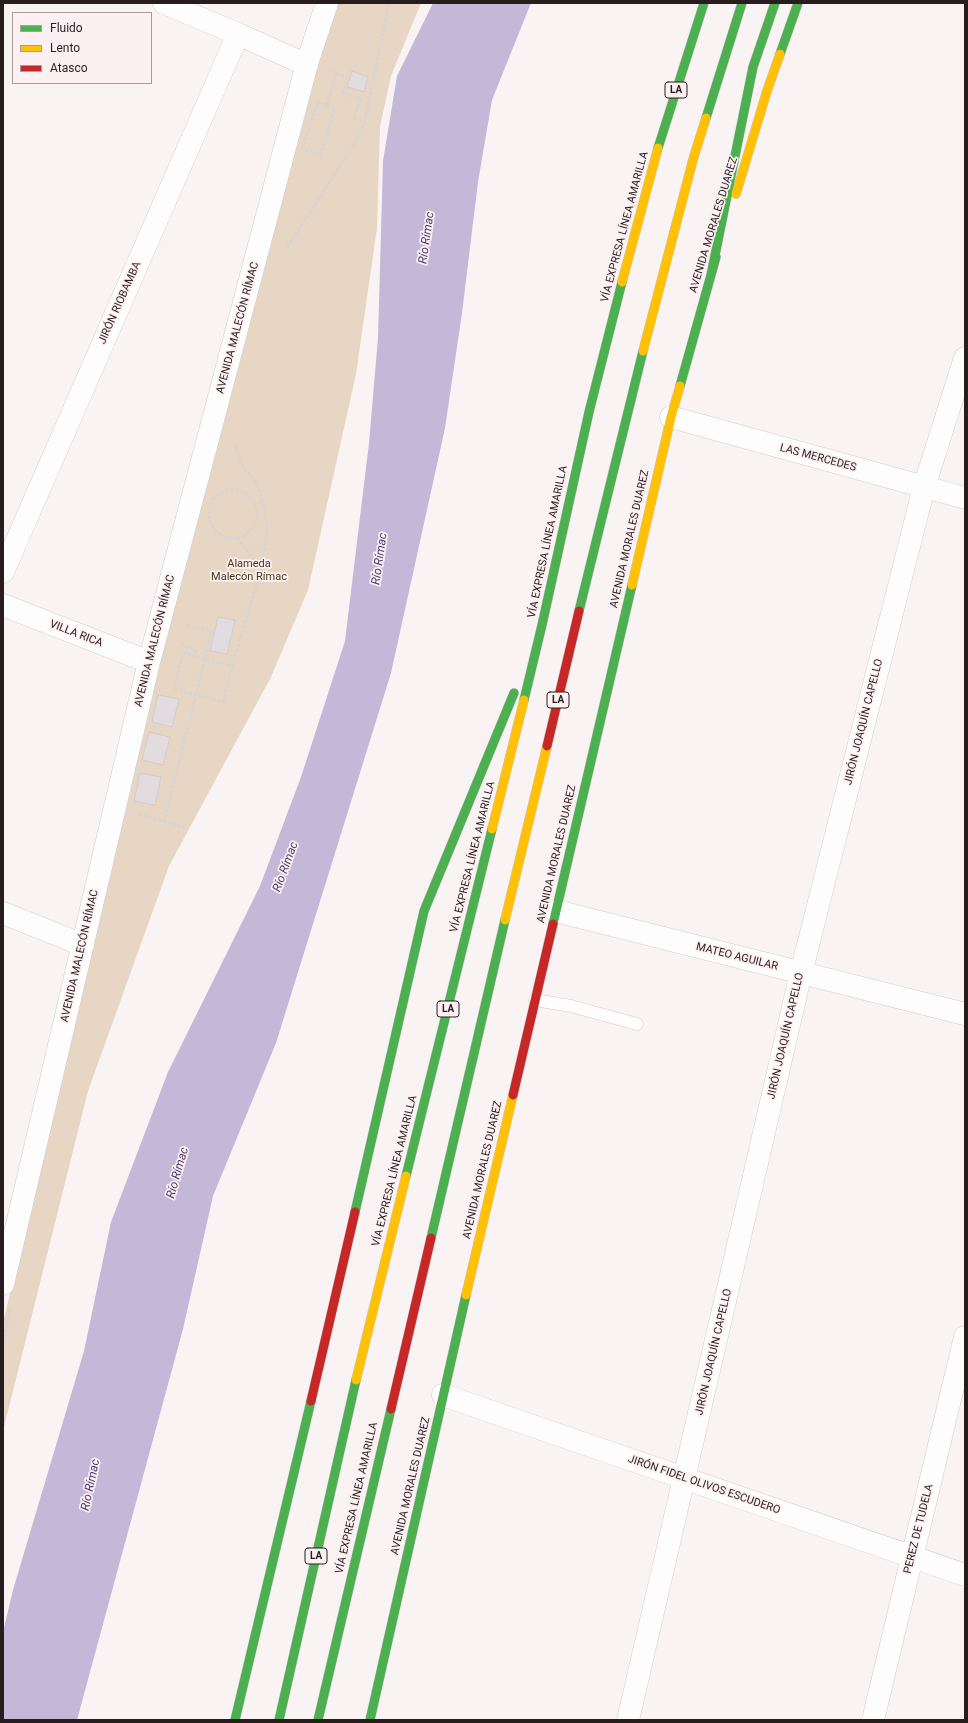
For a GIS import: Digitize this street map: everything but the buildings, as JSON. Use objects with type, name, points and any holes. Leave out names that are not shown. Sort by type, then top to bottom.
[{"type":"main road","name":"VÍA EXPRESA LÍNEA AMARILLA","points":[[279,1720],[353,1392],[542,625],[589,412],[663,131],[704,3]]},
{"type":"main road","name":"VÍA EXPRESA LÍNEA AMARILLA","points":[[318,1720],[490,984],[625,420],[694,156],[742,3]]},
{"type":"main road","points":[[711,274],[753,67],[775,3]]},
{"type":"main road","name":"AVENIDA MORALES DUAREZ","points":[[370,1720],[443,1394],[671,417],[711,274],[767,91],[798,3]]},
{"type":"main road","points":[[235,1720],[299,1454],[424,911],[542,625]]},
{"type":"street","points":[[164,3],[308,63]]},
{"type":"street","name":"AVENIDA MALECÓN RÍMAC","points":[[3,1284],[11,1214],[83,945],[149,662],[308,63],[327,3]]},
{"type":"street","name":"JIRÓN RIOBAMBA","points":[[3,572],[238,34]]},
{"type":"street","name":"JIRÓN JOAQUÍN CAPELLO","points":[[628,1720],[801,973],[924,487],[965,358]]},
{"type":"street","name":"LAS MERCEDES","points":[[671,417],[965,498]]},
{"type":"street","name":"VILLA RICA","points":[[3,605],[149,662]]},
{"type":"street","name":"MATEO AGUILAR","points":[[556,911],[965,1014]]},
{"type":"street","points":[[3,913],[83,945]]},
{"type":"street","name":"PEREZ DE TUDELA","points":[[872,1720],[965,1337]]},
{"type":"street","name":"JIRÓN FIDEL OLIVOS ESCUDERO","points":[[443,1394],[965,1575]]},
{"type":"lane","points":[[535,1000],[571,1006],[637,1024]]},
{"type":"path","points":[[286,250],[349,152],[365,122],[389,3]]},
{"type":"path","points":[[308,63],[347,78],[343,93],[360,100],[354,118],[365,122]]},
{"type":"path","points":[[326,105],[337,73]]},
{"type":"path","points":[[232,666],[184,653],[174,689],[223,702],[232,666],[262,568],[267,531],[262,501],[257,484],[241,463],[235,444]]},
{"type":"path","points":[[232,490],[240,491],[247,495],[254,504],[257,516],[255,524],[251,530],[237,538],[223,536],[211,526],[209,511],[211,503],[223,492],[232,490]]},
{"type":"path","points":[[254,504],[262,501]]},
{"type":"path","points":[[237,538],[262,568]]},
{"type":"path","points":[[164,822],[212,631],[182,624]]},
{"type":"path","points":[[177,643],[196,651],[195,656]]},
{"type":"green space","name":"Alameda Malecón Rímac","points":[[336,3],[421,3],[391,76],[380,127],[377,228],[356,374],[308,590],[271,677],[169,866],[88,1091],[3,1431],[3,1323],[161,659],[313,76]]},
{"type":"water","name":"Río Rímac","points":[[433,3],[531,3],[492,100],[478,182],[462,313],[445,428],[391,673],[276,1043],[213,1196],[183,1329],[77,1720],[3,1720],[3,1632],[13,1590],[84,1351],[111,1222],[168,1072],[260,886],[301,777],[345,641],[369,443],[378,338],[383,161],[397,76]]},
{"type":"traffic: fast","points":[[658,148],[704,3]]},
{"type":"traffic: fast","points":[[706,118],[742,3]]},
{"type":"traffic: fast","points":[[711,275],[753,67],[775,3]]},
{"type":"traffic: fast","points":[[780,54],[798,3]]},
{"type":"traffic: fast","points":[[680,386],[716,257]]},
{"type":"traffic: fast","points":[[524,700],[589,412],[622,282]]},
{"type":"traffic: fast","points":[[579,611],[643,351]]},
{"type":"traffic: fast","points":[[553,924],[632,585]]},
{"type":"traffic: fast","points":[[355,1212],[424,911],[514,693]]},
{"type":"traffic: fast","points":[[406,1176],[492,829]]},
{"type":"traffic: fast","points":[[431,1238],[505,920]]},
{"type":"traffic: fast","points":[[370,1720],[466,1295]]},
{"type":"traffic: fast","points":[[279,1720],[356,1380]]},
{"type":"traffic: fast","points":[[235,1720],[311,1401]]},
{"type":"traffic: fast","points":[[318,1720],[391,1409]]},
{"type":"traffic: slow","points":[[736,194],[767,91],[780,54]]},
{"type":"traffic: slow","points":[[643,351],[694,156],[706,118]]},
{"type":"traffic: slow","points":[[622,282],[658,148]]},
{"type":"traffic: slow","points":[[632,585],[671,417],[680,386]]},
{"type":"traffic: slow","points":[[492,829],[524,700]]},
{"type":"traffic: slow","points":[[505,920],[547,746]]},
{"type":"traffic: slow","points":[[466,1295],[513,1095]]},
{"type":"traffic: slow","points":[[356,1380],[406,1176]]},
{"type":"traffic: jam","points":[[547,746],[579,611]]},
{"type":"traffic: jam","points":[[513,1095],[553,924]]},
{"type":"traffic: jam","points":[[311,1401],[355,1212]]},
{"type":"traffic: jam","points":[[391,1409],[431,1238]]}]
